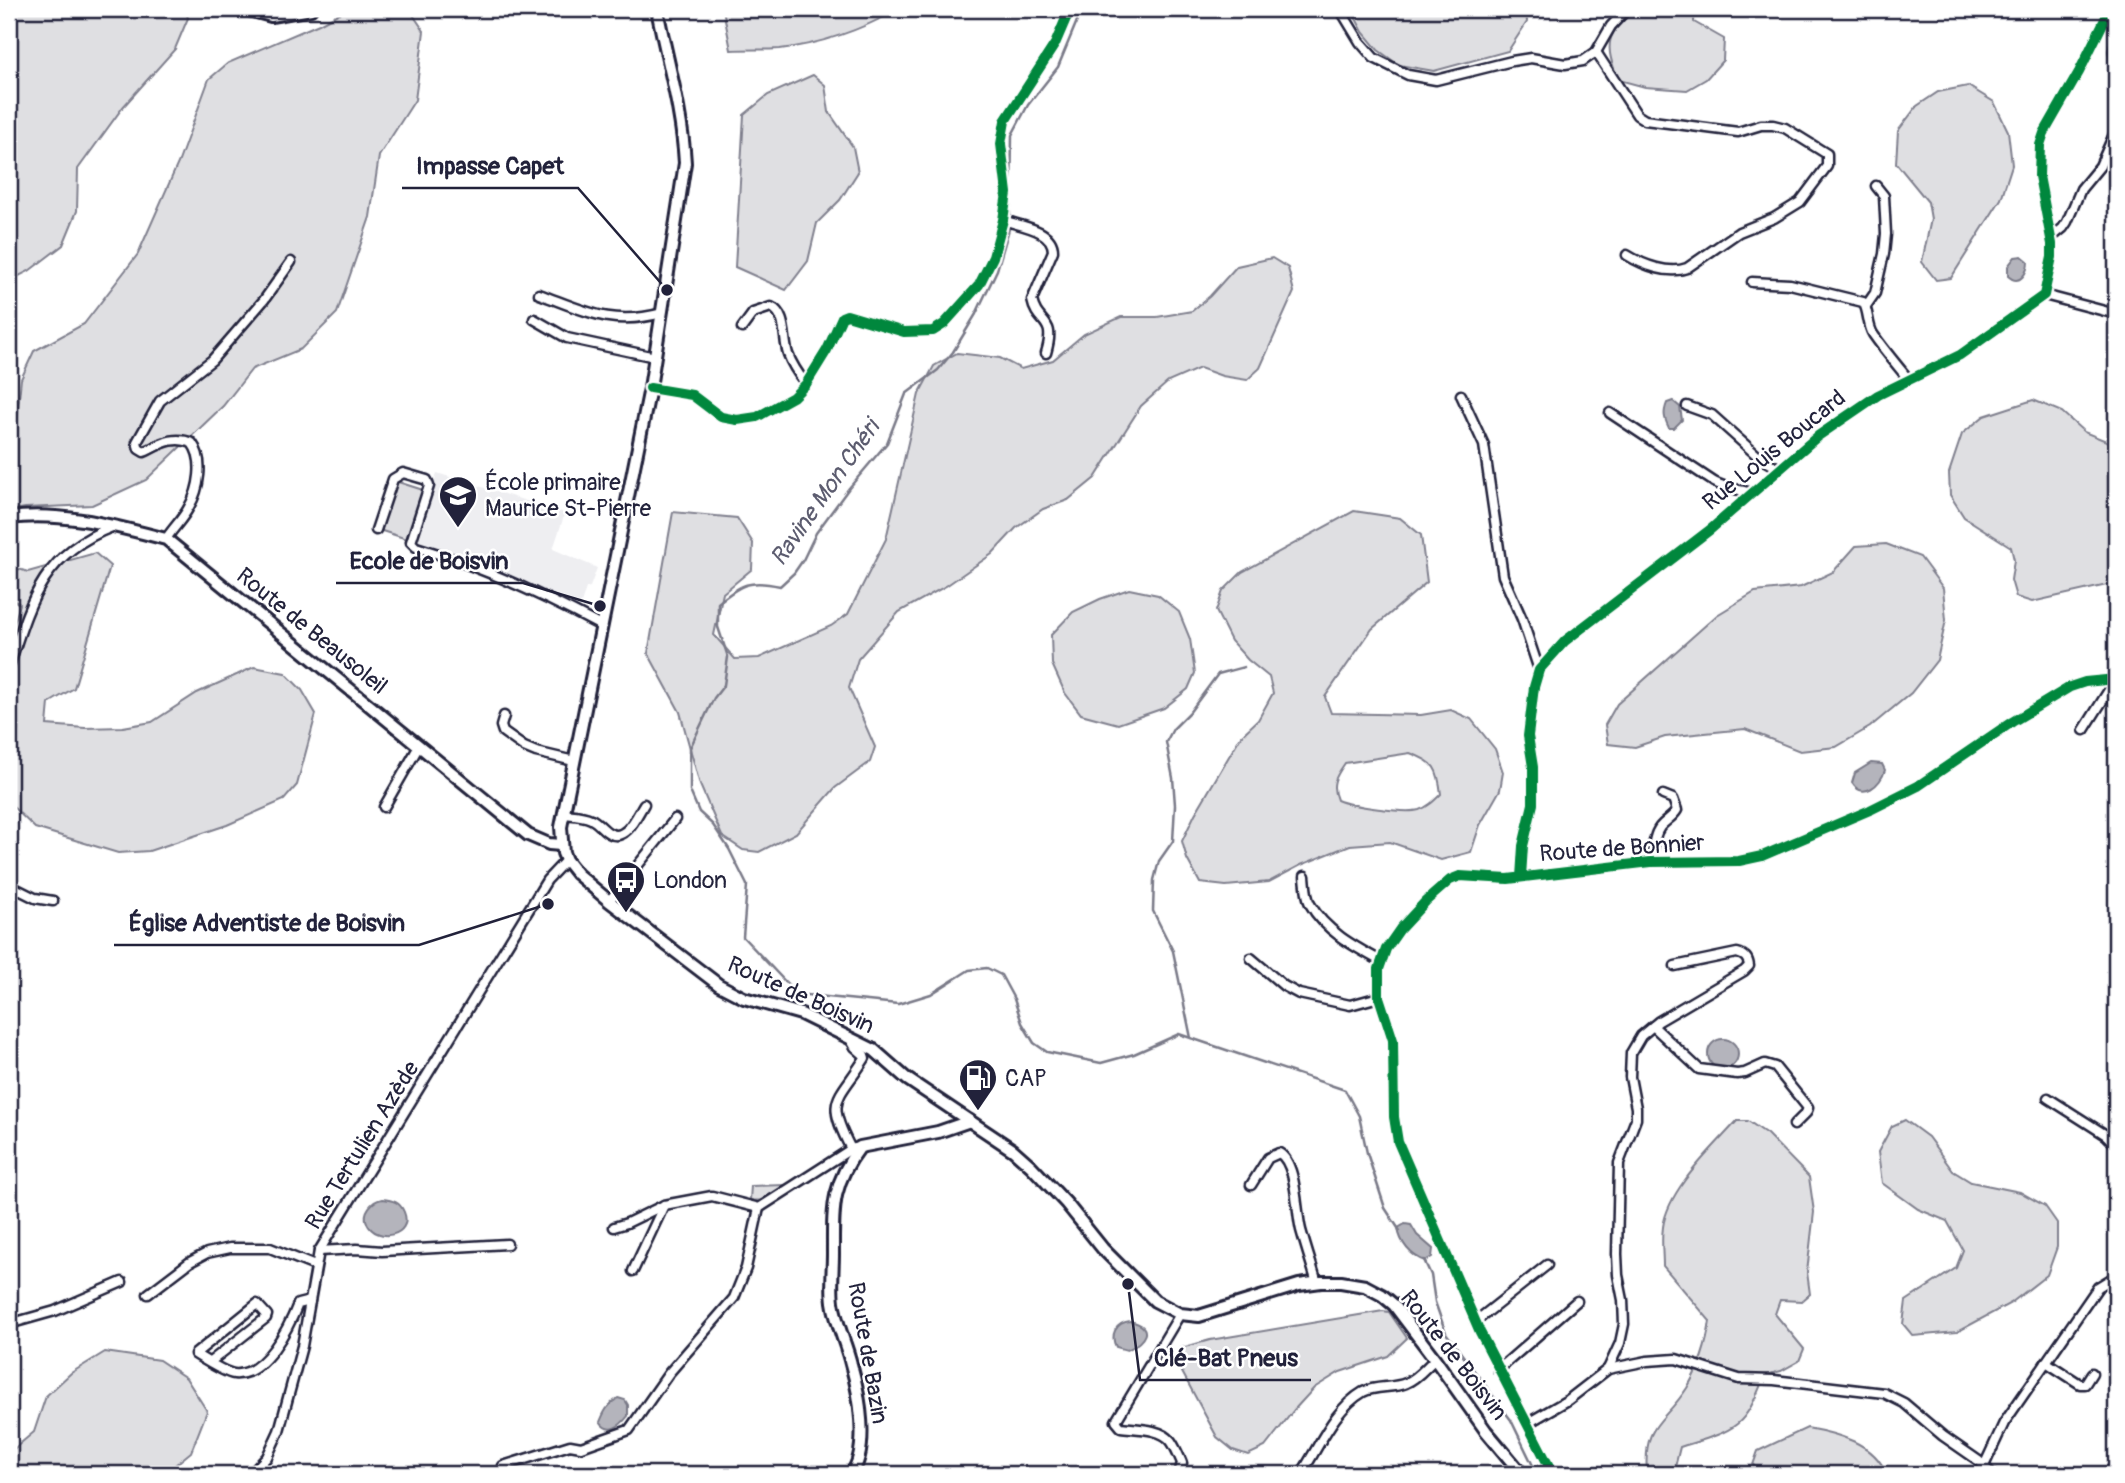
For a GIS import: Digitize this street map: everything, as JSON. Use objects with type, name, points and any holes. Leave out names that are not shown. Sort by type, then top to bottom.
[{"type":"main road","points":[[245,9],[271,16],[311,9]]},
{"type":"main road","name":"Route de Boisvin","points":[[657,9],[683,128],[684,163],[650,388],[563,814],[561,845],[566,860],[577,874],[609,901],[730,992],[801,1014],[874,1050],[907,1079],[1013,1150],[1031,1166],[1155,1301],[1180,1314],[1199,1316],[1299,1285],[1317,1283],[1341,1282],[1365,1286],[1382,1296],[1394,1305],[1486,1431],[1522,1474]]},
{"type":"main road","name":"Route de Beausoleil","points":[[9,518],[40,515],[114,526],[166,539],[528,835],[549,844],[561,845]]},
{"type":"main road","points":[[856,1148],[938,1132],[970,1121]]},
{"type":"main road","name":"Route de Bazin","points":[[851,1474],[859,1459],[862,1441],[858,1392],[833,1301],[833,1210],[836,1192],[856,1148]]},
{"type":"street","points":[[650,388],[692,395],[721,416],[737,420],[757,417],[793,397],[806,384],[827,350],[842,317],[847,315],[904,332],[933,331],[944,324],[979,285],[993,257],[1007,192],[1001,144],[1006,121],[1055,44],[1070,9]]},
{"type":"street","points":[[1340,9],[1360,42],[1374,58],[1408,75],[1436,80],[1531,58],[1565,64],[1583,61],[1596,52],[1611,26],[1627,9]]},
{"type":"street","points":[[2112,9],[2116,27]]},
{"type":"street","points":[[2112,9],[2044,132],[2040,145],[2039,176],[2052,237],[2052,257],[2044,295],[2116,314]]},
{"type":"street","points":[[2116,40],[2116,71]]},
{"type":"street","points":[[1596,52],[1640,118],[1738,132],[1761,125],[1773,125],[1785,128],[1825,150],[1828,158],[1827,166],[1800,202],[1774,218],[1739,232],[1687,268],[1677,271],[1645,265],[1627,255]]},
{"type":"street","points":[[2052,237],[2067,222],[2081,189],[2100,166],[2116,130]]},
{"type":"street","points":[[1876,186],[1884,196],[1886,234],[1875,293],[1866,306],[1867,320],[1872,332],[1909,380]]},
{"type":"street","points":[[1003,220],[1039,232],[1053,243],[1053,251],[1032,300],[1050,333],[1046,353]]},
{"type":"street","points":[[166,539],[186,514],[194,498],[200,466],[199,456],[192,443],[186,440],[166,441],[144,452],[139,449],[137,442],[160,401],[212,360],[264,300],[291,262]]},
{"type":"street","points":[[1752,282],[1790,284],[1857,299],[1866,306]]},
{"type":"street","points":[[539,294],[606,318],[634,319],[662,313]]},
{"type":"street","name":"Rue Louis Boucard","points":[[1521,877],[1522,846],[1533,804],[1534,787],[1528,736],[1534,687],[1539,670],[1565,641],[1711,529],[1818,436],[1878,395],[1960,355],[2044,295]]},
{"type":"street","points":[[741,328],[753,313],[771,307],[778,310],[792,364],[806,384]]},
{"type":"street","points":[[534,319],[567,338],[655,357]]},
{"type":"street","points":[[1461,395],[1484,445],[1503,576],[1522,619],[1539,670]]},
{"type":"street","points":[[1687,406],[1712,415],[1760,458],[1780,469]]},
{"type":"street","points":[[1610,413],[1714,482],[1727,489],[1752,494]]},
{"type":"street","points":[[376,530],[393,479],[403,473],[427,480],[429,486],[411,542],[415,547],[460,560],[559,604],[601,626]]},
{"type":"street","points":[[9,667],[31,601],[46,575],[84,540],[114,526]]},
{"type":"street","points":[[2084,730],[2116,678]]},
{"type":"street","name":"Route de Bonnier","points":[[1553,1474],[1475,1322],[1398,1142],[1394,1117],[1393,1040],[1379,997],[1378,977],[1386,949],[1400,929],[1450,880],[1464,875],[1496,879],[1651,862],[1739,862],[1762,856],[1870,810],[1918,786],[2012,722],[2070,687],[2116,678]]},
{"type":"street","points":[[504,716],[501,726],[503,732],[524,747],[574,761]]},
{"type":"street","points":[[384,807],[419,747]]},
{"type":"street","points":[[1651,862],[1657,831],[1677,810],[1673,799],[1663,795]]},
{"type":"street","points":[[563,814],[587,817],[609,833],[619,834],[626,832],[644,804]]},
{"type":"street","points":[[609,901],[676,819]]},
{"type":"street","name":"Rue Tertulien Azède","points":[[251,1474],[267,1457],[279,1431],[302,1346],[319,1251],[547,880],[566,860]]},
{"type":"street","points":[[1305,876],[1308,899],[1318,914],[1347,942],[1381,961]]},
{"type":"street","points":[[9,885],[35,898],[53,901]]},
{"type":"street","points":[[1608,1369],[1620,1343],[1624,1324],[1618,1275],[1618,1176],[1619,1163],[1636,1119],[1630,1077],[1632,1053],[1641,1035],[1653,1026],[1749,966],[1744,955],[1737,953],[1675,967]]},
{"type":"street","points":[[1251,958],[1284,986],[1299,994],[1350,1005],[1379,997]]},
{"type":"street","points":[[1653,1026],[1699,1069],[1737,1074],[1765,1064],[1775,1067],[1808,1108],[1806,1114],[1794,1125]]},
{"type":"street","points":[[503,1466],[570,1445],[581,1447],[629,1430],[669,1373],[734,1298],[746,1268],[759,1208],[856,1148],[840,1129],[836,1113],[844,1085],[865,1058],[850,1037]]},
{"type":"street","points":[[2048,1098],[2106,1135],[2116,1145]]},
{"type":"street","points":[[1251,1185],[1268,1158],[1283,1154],[1289,1166],[1301,1229],[1317,1283]]},
{"type":"street","points":[[614,1227],[664,1205],[712,1196],[759,1208]]},
{"type":"street","points":[[633,1271],[664,1205]]},
{"type":"street","points":[[319,1251],[382,1251],[508,1244]]},
{"type":"street","points":[[148,1294],[207,1252],[230,1248],[270,1248],[316,1266]]},
{"type":"street","points":[[1475,1322],[1547,1265]]},
{"type":"street","points":[[1984,1466],[2004,1423],[2098,1287],[2116,1276]]},
{"type":"street","points":[[9,1324],[55,1311],[122,1282]]},
{"type":"street","points":[[211,1362],[266,1318],[267,1315],[257,1304],[196,1352],[196,1355],[231,1374],[241,1374],[256,1367],[271,1354],[290,1324],[298,1304],[310,1301]]},
{"type":"street","points":[[1498,1370],[1577,1301]]},
{"type":"street","points":[[1179,1474],[1182,1463],[1170,1440],[1163,1434],[1121,1427],[1116,1421],[1180,1314]]},
{"type":"street","points":[[1301,1474],[1331,1425],[1350,1403],[1364,1392],[1413,1380],[1435,1359]]},
{"type":"street","points":[[1528,1423],[1568,1400],[1608,1369],[1647,1361],[1676,1359],[1739,1379],[1774,1380],[1884,1393],[1904,1403],[1992,1474]]},
{"type":"street","points":[[2046,1362],[2075,1383],[2085,1384],[2092,1373]]},
{"type":"shaded area","points":[[9,9],[185,9],[188,18],[175,49],[123,107],[78,169],[77,211],[63,245],[29,271],[9,281]]},
{"type":"shaded area","points":[[347,9],[409,9],[424,31],[415,100],[379,156],[370,217],[337,313],[301,349],[252,369],[223,406],[146,480],[92,505],[9,511],[9,427],[17,418],[21,379],[34,351],[84,324],[138,254],[179,161],[209,79],[228,63]]},
{"type":"shaded area","points":[[723,9],[899,9],[856,29],[811,43],[780,49],[731,50]]},
{"type":"shaded area","points":[[1351,9],[1526,9],[1527,22],[1508,51],[1434,71],[1399,65],[1378,50],[1363,32]]},
{"type":"shaded area","points":[[1637,9],[1695,9],[1694,22],[1724,39],[1723,60],[1706,79],[1687,90],[1645,87],[1619,80],[1611,58],[1610,40],[1619,25]]},
{"type":"shaded area","points":[[813,75],[825,85],[829,112],[853,147],[858,172],[840,200],[817,223],[808,261],[786,290],[735,267],[744,115],[768,95]]},
{"type":"shaded area","points":[[1968,86],[1994,102],[2008,131],[2012,165],[2001,199],[1951,278],[1936,280],[1922,262],[1931,219],[1928,202],[1896,163],[1898,131],[1917,106],[1938,92]]},
{"type":"shaded area","points":[[2022,256],[2028,261],[2027,270],[2020,279],[2012,279],[2008,276],[2008,266],[2015,257]]},
{"type":"shaded area","points":[[1272,258],[1288,268],[1294,292],[1260,368],[1247,380],[1222,376],[1200,368],[1168,382],[1141,406],[1095,478],[1068,500],[1043,509],[1016,528],[992,554],[946,586],[899,612],[858,659],[849,688],[875,747],[870,762],[835,788],[796,833],[759,852],[743,850],[722,836],[700,785],[680,712],[648,653],[673,512],[737,518],[753,543],[752,569],[723,593],[714,635],[735,659],[759,658],[831,626],[848,614],[886,539],[919,394],[934,366],[957,353],[1000,358],[1021,369],[1053,360],[1084,334],[1121,317],[1157,317],[1192,311],[1210,296],[1237,266]]},
{"type":"shaded area","points":[[2033,400],[2062,412],[2084,432],[2116,445],[2116,583],[2032,602],[2016,597],[2011,580],[2014,560],[2011,547],[1964,517],[1950,495],[1949,473],[1962,434],[1984,416]]},
{"type":"shaded area","points":[[1673,401],[1680,407],[1682,420],[1674,428],[1669,428],[1665,410],[1667,403]]},
{"type":"shaded area","name":"École primaire Maurice St-Pierre","points":[[437,473],[565,513],[553,549],[597,568],[590,587],[586,588],[579,610],[460,557],[415,542]]},
{"type":"shaded area","points":[[395,481],[423,490],[407,539],[379,530]]},
{"type":"shaded area","points":[[1354,511],[1400,518],[1421,535],[1427,582],[1372,629],[1325,697],[1331,713],[1421,715],[1451,710],[1471,719],[1495,749],[1503,772],[1500,790],[1480,825],[1471,852],[1441,860],[1390,842],[1350,845],[1301,865],[1269,882],[1226,886],[1200,883],[1187,859],[1182,841],[1241,736],[1258,720],[1273,693],[1269,677],[1248,660],[1231,641],[1216,611],[1223,591],[1242,572]],"holes":[[[1410,753],[1434,767],[1440,785],[1441,794],[1425,807],[1412,811],[1391,810],[1337,800],[1335,780],[1345,763]]]},
{"type":"shaded area","points":[[1886,544],[1920,557],[1943,588],[1946,620],[1937,660],[1911,693],[1870,727],[1836,747],[1800,751],[1745,729],[1665,737],[1635,747],[1608,744],[1605,725],[1617,704],[1717,615],[1755,592],[1801,587],[1833,572],[1856,546]]},
{"type":"shaded area","points":[[95,553],[110,566],[74,688],[49,703],[47,725],[123,727],[152,722],[197,693],[254,667],[285,673],[302,690],[316,714],[297,785],[284,800],[227,825],[149,851],[118,853],[35,828],[12,806],[9,798],[9,759],[18,730],[12,712],[9,640],[20,604],[9,598],[9,566],[28,572]]},
{"type":"shaded area","points":[[1129,589],[1158,595],[1179,612],[1190,639],[1195,673],[1188,689],[1164,708],[1118,724],[1081,714],[1065,693],[1052,664],[1051,635],[1073,612]]},
{"type":"shaded area","points":[[1871,763],[1882,764],[1885,770],[1880,781],[1871,789],[1856,788],[1852,783],[1855,773]]},
{"type":"shaded area","points":[[1723,1039],[1729,1040],[1737,1048],[1737,1060],[1729,1068],[1723,1069],[1717,1068],[1709,1060],[1708,1054],[1709,1048],[1717,1040]]},
{"type":"shaded area","points":[[1905,1120],[1928,1137],[1953,1171],[1971,1182],[2020,1192],[2045,1206],[2057,1223],[2057,1247],[2047,1275],[2011,1303],[1957,1332],[1913,1336],[1903,1324],[1906,1301],[1956,1268],[1963,1250],[1947,1221],[1918,1209],[1882,1183],[1878,1152],[1892,1126]]},
{"type":"shaded area","points":[[1737,1121],[1748,1121],[1767,1134],[1809,1177],[1814,1212],[1807,1272],[1810,1294],[1802,1301],[1780,1300],[1775,1314],[1804,1349],[1799,1361],[1781,1371],[1765,1375],[1750,1408],[1737,1424],[1717,1435],[1680,1447],[1676,1474],[1647,1474],[1648,1444],[1652,1434],[1656,1425],[1687,1388],[1702,1355],[1710,1321],[1663,1266],[1662,1232],[1673,1198],[1682,1184]]},
{"type":"shaded area","points":[[784,1185],[781,1194],[777,1196],[750,1200],[751,1186]]},
{"type":"shaded area","points":[[382,1199],[396,1202],[404,1212],[406,1220],[399,1232],[378,1234],[367,1223],[369,1208]]},
{"type":"shaded area","points":[[1405,1224],[1411,1225],[1417,1235],[1433,1249],[1432,1257],[1425,1261],[1407,1248],[1398,1228]]},
{"type":"shaded area","points":[[1389,1312],[1407,1338],[1388,1356],[1340,1372],[1314,1388],[1265,1447],[1248,1455],[1233,1450],[1217,1437],[1175,1359],[1181,1348],[1210,1340]]},
{"type":"shaded area","points":[[1130,1321],[1143,1327],[1145,1335],[1127,1350],[1116,1347],[1115,1330]]},
{"type":"shaded area","points":[[105,1352],[159,1360],[186,1378],[207,1411],[191,1452],[164,1474],[9,1474],[9,1453],[34,1432],[46,1396],[71,1373]]},
{"type":"shaded area","points":[[618,1398],[625,1400],[628,1405],[628,1416],[618,1426],[607,1428],[600,1422],[607,1408]]},
{"type":"shaded area","points":[[1807,1428],[1842,1437],[1864,1447],[1881,1463],[1886,1474],[1762,1474],[1753,1465],[1758,1451]]},
{"type":"waterway","name":"Ravine Mon Chéri","points":[[795,992],[743,937],[747,885],[729,849],[713,825],[699,812],[690,791],[690,748],[714,698],[724,685],[728,657],[718,627],[718,603],[733,591],[753,583],[780,586],[794,573],[816,533],[887,443],[906,394],[938,370],[953,352],[976,314],[997,270],[1009,229],[1012,135],[1028,105],[1058,67],[1082,9]]},
{"type":"waterway","points":[[1191,1038],[1173,951],[1153,911],[1154,880],[1159,861],[1173,841],[1175,805],[1166,742],[1173,729],[1189,713],[1218,674],[1244,667]]},
{"type":"waterway","name":"Ravine Mon Chéri","points":[[807,995],[898,1004],[931,994],[969,970],[987,968],[1001,975],[1014,999],[1022,1023],[1034,1043],[1047,1052],[1101,1063],[1134,1054],[1179,1034],[1345,1090],[1359,1116],[1367,1153],[1385,1208],[1400,1231]]},
{"type":"waterway","name":"Ravine Mon Chéri","points":[[1424,1260],[1431,1275],[1435,1302],[1446,1333],[1511,1420],[1537,1474]]},
{"type":"cycle path","points":[[650,388],[692,395],[721,417],[737,420],[757,417],[793,397],[806,384],[827,350],[842,317],[847,315],[904,332],[933,331],[944,324],[979,285],[993,257],[1007,193],[1001,144],[1005,121],[1055,44],[1070,9]]},
{"type":"cycle path","points":[[1521,877],[1523,846],[1533,804],[1533,767],[1528,736],[1534,687],[1539,670],[1565,641],[1711,529],[1818,436],[1878,395],[1960,355],[2044,295],[2052,244],[2039,176],[2040,145],[2110,9]]},
{"type":"cycle path","points":[[1553,1474],[1480,1332],[1398,1142],[1394,1117],[1393,1040],[1379,997],[1379,969],[1386,949],[1400,929],[1426,901],[1450,880],[1460,876],[1508,879],[1651,862],[1739,861],[1762,856],[1870,810],[1918,786],[2012,722],[2070,687],[2085,682],[2116,679]]},
{"type":"place","name":"Impasse Capet","points":[[667,290]]},
{"type":"place","name":"École primaire Maurice St-Pierre","points":[[458,529]]},
{"type":"place","name":"Ecole de Boisvin","points":[[600,606]]},
{"type":"place","name":"Église Adventiste de Boisvin","points":[[548,904]]},
{"type":"place","name":"London","points":[[626,914]]},
{"type":"place","name":"CAP","points":[[978,1112]]},
{"type":"place","name":"Clé-Bat Pneus","points":[[1128,1284]]}]
